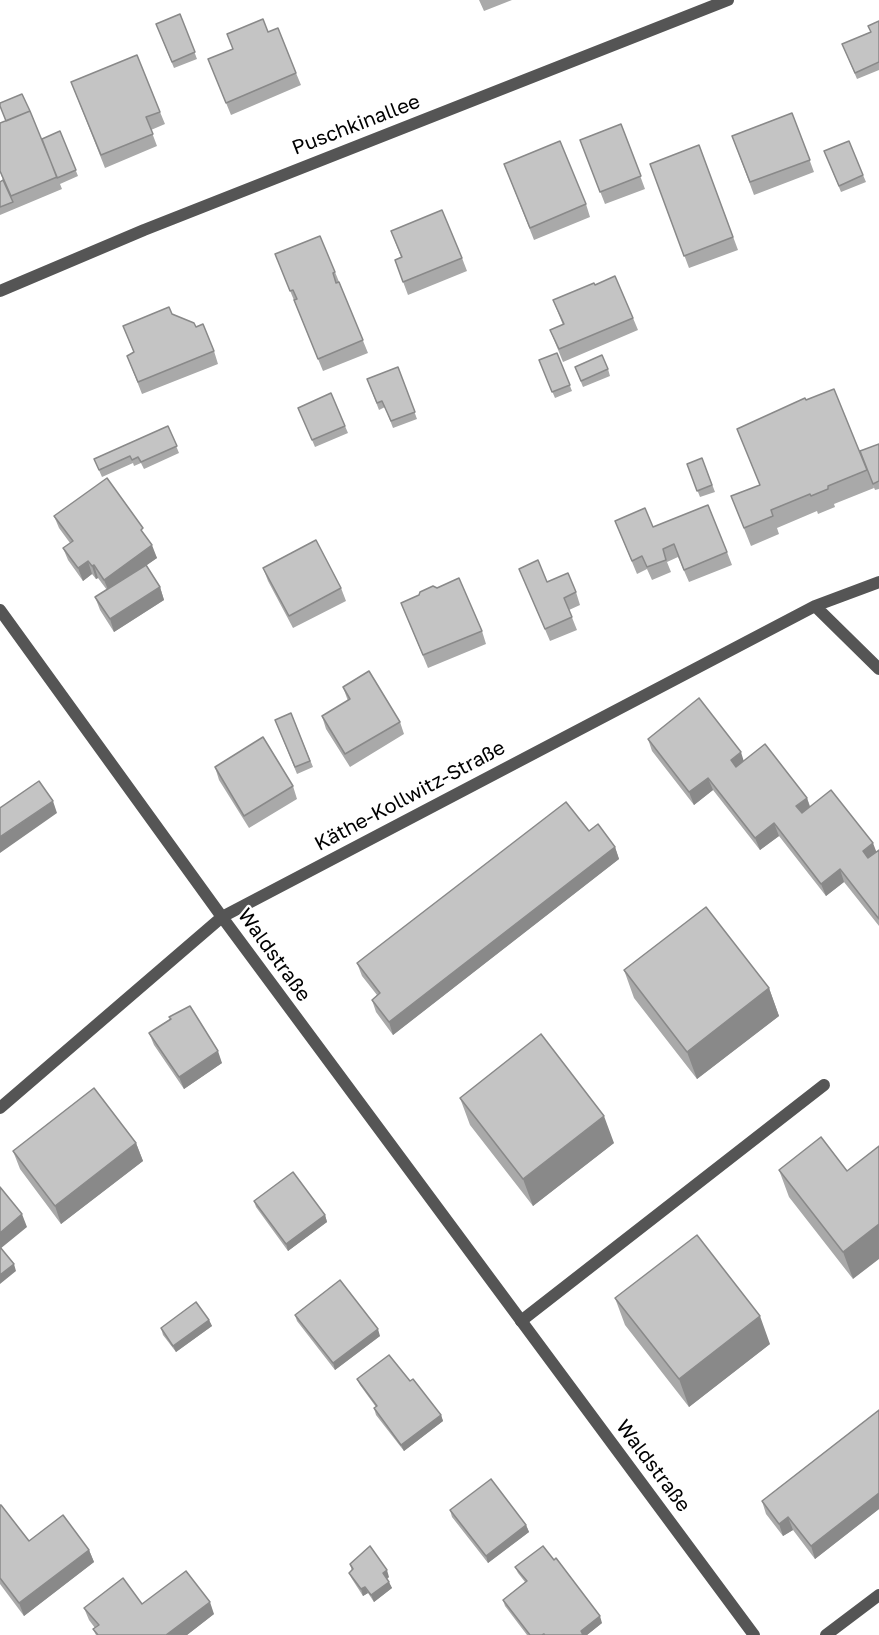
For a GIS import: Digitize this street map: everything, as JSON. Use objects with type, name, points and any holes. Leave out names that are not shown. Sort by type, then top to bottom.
[{"type":"street","name":"Puschkinallee","points":[[0,291],[144,230],[728,0]]},
{"type":"street","name":"Käthe-Kollwitz-Straße","points":[[0,1108],[222,917],[815,606],[879,582]]},
{"type":"street","points":[[815,606],[879,669]]},
{"type":"street","name":"Waldstraße","points":[[0,610],[222,917],[754,1635]]},
{"type":"street","points":[[520,1321],[824,1085]]},
{"type":"street","points":[[826,1635],[879,1595]]},
{"type":"building","points":[[180,14],[195,52],[172,62],[156,24]]},
{"type":"building","points":[[263,19],[268,32],[278,28],[296,73],[226,103],[208,59],[233,49],[227,34]]},
{"type":"building","points":[[879,21],[879,62],[855,73],[842,44],[871,32],[868,26]]},
{"type":"building","points":[[137,55],[160,112],[146,117],[153,134],[101,155],[71,82]]},
{"type":"building","points":[[22,94],[30,111],[6,121],[0,103]]},
{"type":"building","points":[[30,111],[57,177],[11,196],[0,171],[0,123]]},
{"type":"building","points":[[792,113],[810,160],[750,182],[732,136]]},
{"type":"building","points":[[621,124],[641,176],[600,192],[580,140]]},
{"type":"building","points":[[60,131],[76,170],[57,178],[42,139]]},
{"type":"building","points":[[560,141],[586,204],[530,228],[504,164]]},
{"type":"building","points":[[849,141],[863,175],[839,186],[824,151]]},
{"type":"building","points":[[699,145],[733,237],[684,256],[650,164]]},
{"type":"building","points":[[3,180],[13,202],[0,207],[0,182]]},
{"type":"building","points":[[442,210],[462,258],[403,282],[395,260],[402,257],[391,231]]},
{"type":"building","points":[[320,236],[335,272],[333,273],[336,283],[339,282],[363,340],[318,359],[294,300],[297,299],[293,290],[290,291],[275,254]]},
{"type":"building","points":[[615,276],[633,318],[559,349],[550,330],[564,324],[553,300]]},
{"type":"building","points":[[169,307],[172,314],[194,323],[196,327],[203,324],[214,351],[138,382],[127,356],[134,352],[123,326]]},
{"type":"building","points":[[557,353],[570,385],[552,392],[539,360]]},
{"type":"building","points":[[602,355],[608,369],[581,381],[575,367]]},
{"type":"building","points":[[398,367],[415,412],[391,421],[382,401],[377,403],[367,379]]},
{"type":"building","points":[[834,389],[867,470],[828,486],[828,489],[771,510],[773,516],[744,528],[731,496],[760,485],[737,429],[805,398],[806,400]]},
{"type":"building","points":[[331,393],[345,426],[312,440],[298,408]]},
{"type":"building","points":[[168,426],[177,446],[141,462],[138,457],[132,460],[130,456],[99,470],[94,459]]},
{"type":"building","points":[[879,444],[879,481],[873,484],[860,451]]},
{"type":"building","points":[[702,458],[712,485],[697,491],[687,464]]},
{"type":"building","points":[[107,478],[143,528],[141,530],[152,545],[104,580],[94,565],[92,566],[88,561],[78,568],[63,548],[73,541],[54,516]]},
{"type":"building","points":[[708,505],[727,552],[684,570],[674,544],[663,549],[666,560],[647,567],[642,556],[632,561],[615,521],[645,508],[653,527]]},
{"type":"building","points":[[316,540],[341,588],[289,616],[263,568]]},
{"type":"building","points":[[538,560],[547,582],[568,573],[576,592],[564,598],[572,617],[545,629],[519,569]]},
{"type":"building","points":[[146,565],[160,587],[110,619],[95,597]]},
{"type":"building","points":[[459,578],[482,631],[423,655],[401,603],[433,586],[437,588]]},
{"type":"building","points":[[369,671],[400,722],[345,754],[322,716],[350,699],[343,687]]},
{"type":"building","points":[[699,698],[741,752],[731,760],[736,767],[765,744],[807,798],[796,806],[802,813],[831,790],[873,843],[863,851],[868,858],[879,850],[879,919],[840,869],[821,884],[774,823],[755,838],[708,778],[689,792],[648,739]]},
{"type":"building","points":[[291,713],[310,761],[295,767],[275,720]]},
{"type":"building","points":[[263,737],[293,786],[244,816],[215,767]]},
{"type":"building","points":[[39,781],[53,801],[0,837],[0,808]]},
{"type":"building","points":[[566,802],[589,831],[598,824],[615,847],[389,1022],[372,1000],[380,993],[357,963]]},
{"type":"building","points":[[706,907],[769,988],[687,1052],[624,970]]},
{"type":"building","points":[[190,1006],[218,1051],[179,1077],[149,1033],[171,1019],[169,1017]]},
{"type":"building","points":[[541,1034],[604,1116],[523,1179],[460,1098]]},
{"type":"building","points":[[94,1088],[136,1143],[55,1206],[13,1151]]},
{"type":"building","points":[[821,1137],[847,1171],[879,1146],[879,1224],[843,1252],[779,1170]]},
{"type":"building","points":[[293,1172],[325,1215],[286,1244],[254,1201]]},
{"type":"building","points":[[0,1187],[22,1214],[0,1233]]},
{"type":"building","points":[[697,1235],[760,1316],[679,1379],[615,1298]]},
{"type":"building","points":[[0,1247],[14,1264],[0,1275]]},
{"type":"building","points":[[340,1280],[378,1329],[333,1363],[295,1315]]},
{"type":"building","points":[[196,1302],[209,1320],[173,1346],[161,1328]]},
{"type":"building","points":[[389,1355],[410,1381],[413,1379],[441,1415],[401,1445],[374,1408],[377,1406],[357,1379]]},
{"type":"building","points":[[879,1410],[879,1493],[811,1546],[788,1517],[779,1524],[762,1501]]},
{"type":"building","points":[[491,1479],[526,1525],[486,1556],[450,1510]]},
{"type":"building","points":[[0,1505],[29,1541],[63,1515],[89,1550],[19,1603],[0,1578]]},
{"type":"building","points":[[370,1546],[387,1570],[383,1573],[389,1582],[371,1595],[365,1587],[361,1589],[349,1573],[353,1569],[350,1564]]},
{"type":"building","points":[[543,1546],[554,1560],[556,1558],[600,1616],[581,1631],[583,1635],[530,1635],[503,1600],[527,1581],[515,1567]]},
{"type":"building","points":[[186,1571],[210,1602],[166,1635],[98,1635],[93,1629],[99,1625],[84,1608],[123,1578],[142,1604]]}]
